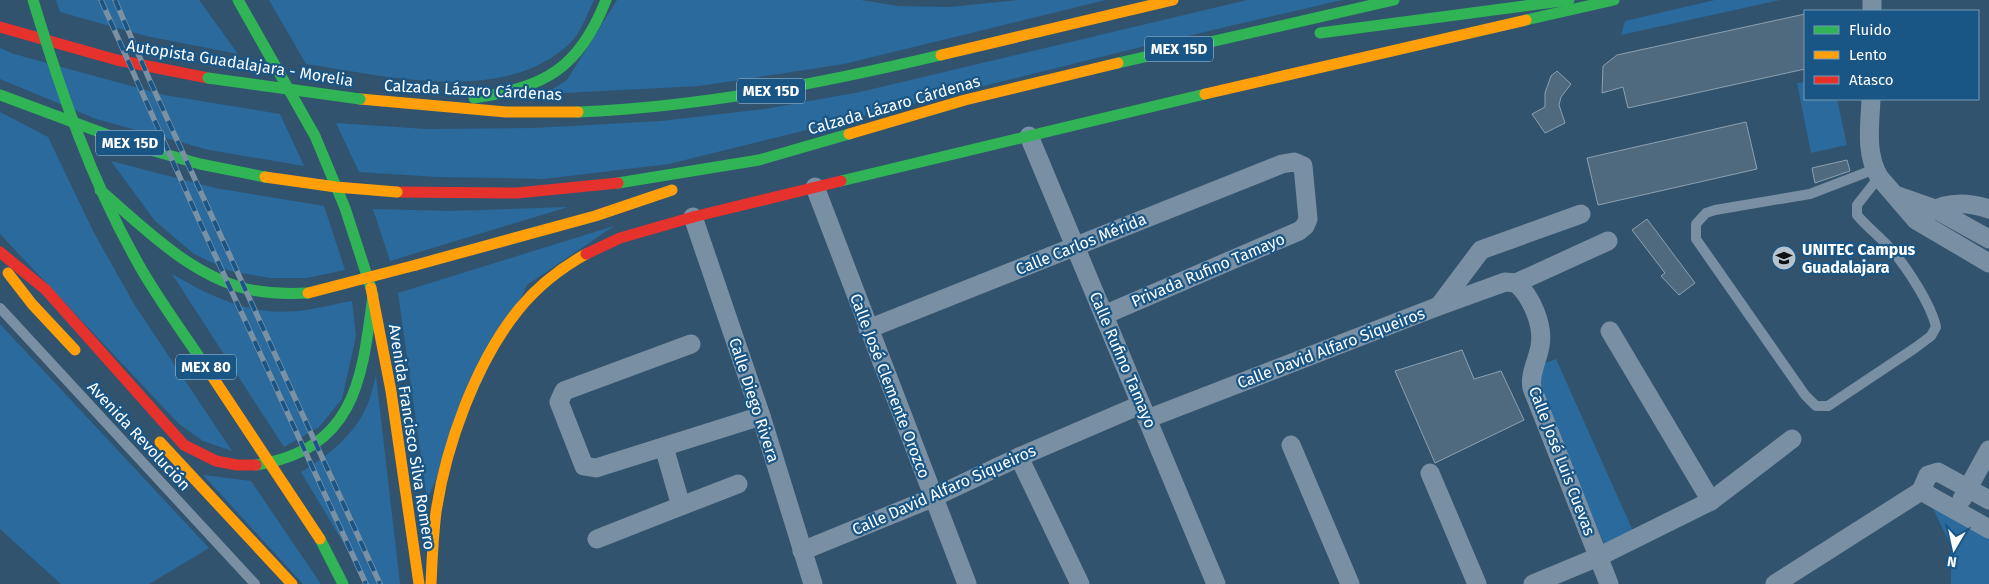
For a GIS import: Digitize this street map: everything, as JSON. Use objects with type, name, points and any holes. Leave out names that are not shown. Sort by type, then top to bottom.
[{"type":"main road","name":"MEX 80","points":[[34,0],[68,112],[100,190],[139,266],[320,539],[343,584]]},
{"type":"main road","name":"Avenida Francisco Silva Romero","points":[[238,0],[314,136],[345,208],[373,295],[391,391],[419,584]]},
{"type":"main road","points":[[420,104],[495,95],[540,82],[563,66],[576,53],[596,26],[606,0]]},
{"type":"main road","name":"Calzada Lázaro Cárdenas","points":[[360,99],[490,110],[554,113],[645,108],[750,95],[862,74],[1173,0]]},
{"type":"main road","name":"Calzada Lázaro Cárdenas","points":[[0,95],[86,129],[162,154],[264,177],[336,187],[397,192],[517,193],[633,182],[758,160],[965,100],[1150,55],[1394,0]]},
{"type":"main road","points":[[1306,35],[1569,0]]},
{"type":"main road","points":[[431,584],[438,502],[447,464],[483,367],[512,318],[538,289],[580,258],[618,239],[693,217],[815,187],[1614,0]]},
{"type":"main road","name":"Autopista Guadalajara - Morelia","points":[[0,27],[117,60],[208,78],[360,99]]},
{"type":"main road","points":[[1150,55],[1277,39]]},
{"type":"main road","points":[[100,190],[187,262],[218,279],[239,287],[287,296],[308,293],[416,265],[595,216],[758,160]]},
{"type":"main road","points":[[0,252],[46,290],[184,445],[197,454],[210,459],[238,465],[264,464],[280,460],[323,437],[339,421],[353,398],[360,378],[373,295]]},
{"type":"main road","points":[[0,262],[32,304],[85,362]]},
{"type":"main road","points":[[152,433],[292,584]]},
{"type":"street","points":[[1871,100],[1869,145],[1877,173],[1916,220],[1989,263]]},
{"type":"street","name":"Calle Rufino Tamayo","points":[[1029,136],[1216,584]]},
{"type":"street","name":"Calle Carlos Mérida","points":[[868,330],[1282,164],[1294,162]]},
{"type":"street","name":"Privada Rufino Tamayo","points":[[1104,315],[1299,231],[1305,226],[1308,219],[1304,169],[1301,164],[1294,162]]},
{"type":"street","name":"Calle José Clemente Orozco","points":[[815,187],[966,584]]},
{"type":"street","points":[[1895,195],[1935,209],[1989,239]]},
{"type":"street","points":[[1916,220],[1935,209],[1956,203],[1989,209]]},
{"type":"street","points":[[1438,306],[1481,250],[1581,214]]},
{"type":"street","name":"Calle Diego Rivera","points":[[693,217],[761,416],[813,584]]},
{"type":"street","name":"Calle David Alfaro Siqueiros","points":[[802,551],[932,498],[1019,457],[1506,282],[1516,282],[1608,240]]},
{"type":"street","name":"Calle José Luis Cuevas","points":[[1516,282],[1525,292],[1537,318],[1540,330],[1540,346],[1531,379],[1532,388],[1609,584]]},
{"type":"street","points":[[1610,331],[1711,501]]},
{"type":"street","points":[[691,344],[564,391],[559,402],[582,463],[588,468],[596,468],[761,416]]},
{"type":"street","points":[[1533,584],[1598,557],[1711,501],[1792,439]]},
{"type":"street","points":[[1291,445],[1350,584]]},
{"type":"street","points":[[664,447],[681,506]]},
{"type":"street","points":[[1956,511],[1989,450]]},
{"type":"street","points":[[1019,457],[1080,584]]},
{"type":"street","points":[[1775,584],[1920,491],[1928,475],[1934,472],[1938,472],[1989,500]]},
{"type":"street","points":[[1430,473],[1477,584]]},
{"type":"street","points":[[596,539],[738,484]]},
{"type":"street","points":[[1920,491],[1989,529]]},
{"type":"lane","points":[[1877,173],[1857,205],[1857,215],[1890,248],[1899,260],[1933,313],[1936,327],[1932,336],[1828,406],[1816,406],[1804,395],[1696,239],[1696,224],[1706,212],[1810,194],[1877,173]]},
{"type":"lane","name":"Avenida Revolución","points":[[0,308],[255,584]]},
{"type":"shaded area","points":[[56,0],[199,0],[238,54],[146,36],[60,12]]},
{"type":"shaded area","points":[[269,0],[594,0],[573,40],[546,61],[516,74],[481,80],[446,82],[372,75],[306,64]]},
{"type":"shaded area","points":[[617,0],[861,0],[898,6],[950,7],[1019,0],[1106,0],[844,64],[699,86],[545,94],[567,80]]},
{"type":"shaded area","points":[[1247,0],[1342,0],[1145,46],[669,164],[544,179],[438,177],[359,172],[336,123],[426,129],[534,128],[661,121],[765,109],[860,92]]},
{"type":"shaded area","points":[[1715,0],[1780,0],[1621,35],[1625,21]]},
{"type":"shaded area","points":[[0,48],[14,54],[164,95],[280,114],[304,166],[209,150],[96,119],[0,79]]},
{"type":"shaded area","points":[[1804,82],[1804,100],[1837,100],[1847,145],[1811,153],[1797,83]]},
{"type":"shaded area","points":[[0,112],[48,137],[93,231],[134,304],[232,451],[203,441],[179,424],[0,234]]},
{"type":"shaded area","points":[[111,161],[215,188],[324,206],[345,270],[307,278],[270,278],[230,271],[194,254],[155,221]]},
{"type":"shaded area","points":[[568,207],[390,261],[373,209],[452,211]]},
{"type":"shaded area","points":[[614,226],[527,285],[427,499],[398,293]]},
{"type":"shaded area","points":[[172,274],[217,297],[248,308],[264,311],[299,311],[352,301],[356,336],[342,399],[319,427],[284,447]]},
{"type":"shaded area","points":[[0,324],[209,548],[149,584],[61,584],[0,529]]},
{"type":"shaded area","points":[[1556,359],[1633,531],[1605,546],[1538,387],[1540,365]]},
{"type":"shaded area","points":[[376,376],[400,584],[368,584],[301,472],[330,452],[348,435],[362,417]]},
{"type":"shaded area","points":[[203,475],[251,481],[321,584],[303,584]]},
{"type":"shaded area","points":[[1930,502],[1989,537],[1989,584],[1951,584],[1951,546]]},
{"type":"building","points":[[1804,14],[1804,69],[1628,108],[1623,87],[1602,93],[1603,66],[1617,55]]},
{"type":"building","points":[[1557,71],[1571,84],[1561,97],[1559,105],[1565,123],[1545,133],[1532,114],[1545,107],[1545,93],[1551,76]]},
{"type":"building","points":[[1746,122],[1757,169],[1598,205],[1587,158]]},
{"type":"building","points":[[1847,160],[1850,171],[1815,183],[1812,168]]},
{"type":"building","points":[[1647,219],[1695,283],[1679,295],[1661,276],[1665,273],[1632,230]]},
{"type":"building","points":[[1462,350],[1474,379],[1501,371],[1524,420],[1435,463],[1395,371]]},
{"type":"railway","points":[[101,0],[198,218],[366,584]]},
{"type":"railway","points":[[115,0],[150,81],[380,584]]},
{"type":"traffic: fast","points":[[33,0],[78,136],[106,201],[146,278],[204,364]]},
{"type":"traffic: fast","points":[[238,0],[315,136],[345,208],[371,288]]},
{"type":"traffic: fast","points":[[474,98],[521,88],[556,71],[584,43],[606,0]]},
{"type":"traffic: fast","points":[[1118,63],[1394,0]]},
{"type":"traffic: fast","points":[[1320,33],[1569,0]]},
{"type":"traffic: fast","points":[[1526,20],[1614,0]]},
{"type":"traffic: fast","points":[[578,112],[670,105],[761,92],[941,55]]},
{"type":"traffic: fast","points":[[208,78],[360,99]]},
{"type":"traffic: fast","points":[[841,181],[1205,94]]},
{"type":"traffic: fast","points":[[0,95],[140,147],[200,164],[265,177]]},
{"type":"traffic: fast","points":[[618,183],[759,160],[849,134]]},
{"type":"traffic: fast","points":[[100,190],[151,234],[187,262],[206,273],[226,282],[255,291],[308,293]]},
{"type":"traffic: fast","points":[[256,465],[289,457],[315,444],[334,426],[348,406],[358,381],[364,355],[373,295]]},
{"type":"traffic: fast","points":[[320,539],[343,584]]},
{"type":"traffic: slow","points":[[941,55],[1173,0]]},
{"type":"traffic: slow","points":[[1205,94],[1526,20]]},
{"type":"traffic: slow","points":[[849,134],[965,100],[1118,63]]},
{"type":"traffic: slow","points":[[360,99],[506,112],[578,112]]},
{"type":"traffic: slow","points":[[265,177],[336,187],[397,192]]},
{"type":"traffic: slow","points":[[416,265],[595,216],[672,190]]},
{"type":"traffic: slow","points":[[431,584],[435,521],[441,486],[455,432],[476,379],[503,330],[526,301],[550,278],[586,254]]},
{"type":"traffic: slow","points":[[308,293],[416,265]]},
{"type":"traffic: slow","points":[[8,273],[32,304],[75,350]]},
{"type":"traffic: slow","points":[[371,288],[391,391],[419,584]]},
{"type":"traffic: slow","points":[[204,364],[320,539]]},
{"type":"traffic: slow","points":[[160,442],[292,584]]},
{"type":"traffic: jam","points":[[0,27],[117,60],[208,78]]},
{"type":"traffic: jam","points":[[693,217],[841,181]]},
{"type":"traffic: jam","points":[[397,192],[517,193],[618,183]]},
{"type":"traffic: jam","points":[[586,254],[620,238],[693,217]]},
{"type":"traffic: jam","points":[[0,252],[46,290],[184,445],[216,461],[237,465],[256,465]]},
{"type":"place","name":"UNITEC Campus Guadalajara","points":[[1784,258]]}]
